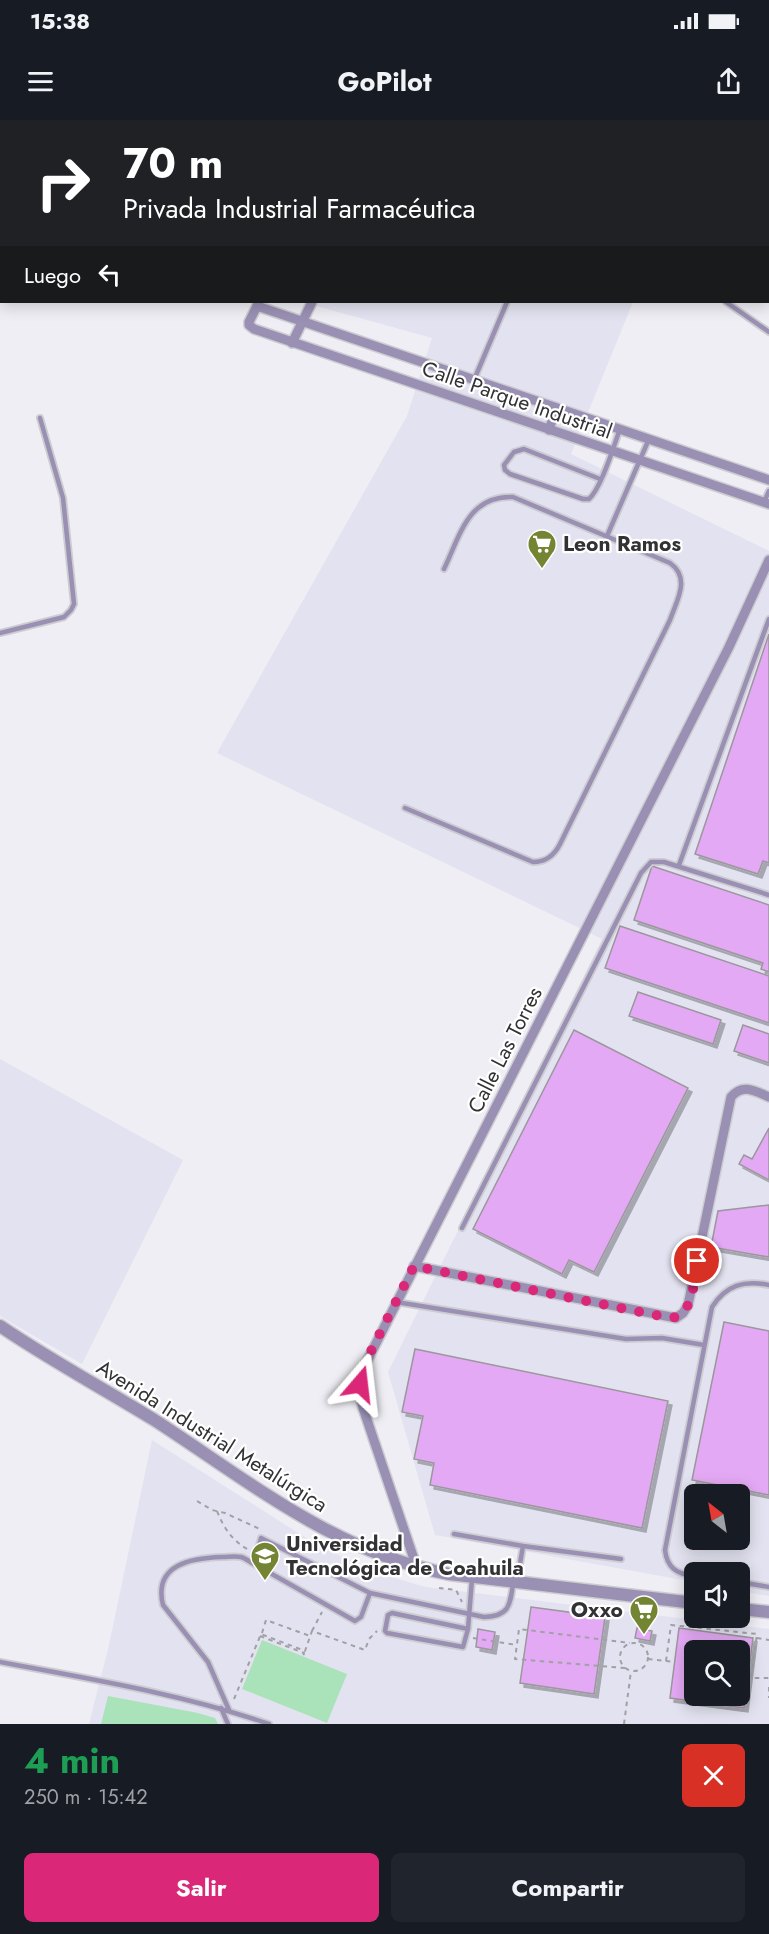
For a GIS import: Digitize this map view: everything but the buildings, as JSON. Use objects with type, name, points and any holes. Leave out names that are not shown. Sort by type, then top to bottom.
[{"type":"street","points":[[292,343],[312,303]]},
{"type":"street","name":"Calle Parque Industrial","points":[[767,503],[292,343],[254,329],[249,322],[258,304],[769,480]]},
{"type":"street","points":[[549,430],[556,408]]},
{"type":"street","name":"Calle Las Torres","points":[[417,1568],[360,1396],[362,1371],[729,647],[769,560]]},
{"type":"street","points":[[414,1266],[676,1318],[684,1313],[688,1305],[731,1097],[740,1090],[746,1089],[769,1097]]},
{"type":"street","name":"Avenida Industrial Metalúrgica","points":[[0,1326],[154,1420],[316,1525],[373,1553],[417,1568],[684,1602]]},
{"type":"street","points":[[750,1610],[769,1612]]},
{"type":"lane","points":[[474,380],[507,303]]},
{"type":"lane","points":[[727,303],[769,332]]},
{"type":"lane","points":[[0,633],[64,617],[74,604],[64,506],[40,418]]},
{"type":"lane","points":[[600,479],[524,449],[514,452],[504,465],[507,473],[583,499],[590,499],[593,496],[600,479],[620,429]]},
{"type":"lane","points":[[607,536],[649,439]]},
{"type":"lane","points":[[767,503],[769,491]]},
{"type":"lane","points":[[405,808],[533,862],[542,862],[557,850],[670,620],[681,585],[681,575],[678,569],[670,563],[522,500],[504,497],[492,499],[471,513],[444,569]]},
{"type":"lane","points":[[679,866],[769,619]]},
{"type":"lane","points":[[462,1228],[645,866],[657,861],[679,866],[769,895]]},
{"type":"lane","points":[[684,1574],[674,1570],[664,1550],[712,1307],[726,1289],[740,1283],[756,1282],[769,1285]]},
{"type":"lane","points":[[396,1302],[626,1339],[662,1338],[704,1345]]},
{"type":"lane","points":[[454,1534],[621,1559]]},
{"type":"lane","points":[[254,1564],[261,1538],[370,1593],[484,1617],[498,1617],[509,1605],[523,1546]]},
{"type":"lane","points":[[229,1710],[208,1662],[163,1605],[162,1590],[168,1574],[191,1559],[240,1557],[357,1621],[361,1617],[370,1593]]},
{"type":"lane","points":[[468,1629],[392,1613],[388,1615],[385,1632],[461,1648],[466,1644],[468,1629],[468,1612],[472,1576]]},
{"type":"lane","points":[[750,1584],[769,1587]]},
{"type":"lane","points":[[0,1662],[100,1680],[229,1710],[269,1724]]},
{"type":"lane","points":[[221,1708],[228,1724]]},
{"type":"path","points":[[197,1502],[259,1528],[267,1534],[267,1540]]},
{"type":"path","points":[[217,1511],[220,1521],[238,1545],[256,1553]]},
{"type":"path","points":[[439,1588],[456,1590],[468,1612]]},
{"type":"path","points":[[261,1635],[305,1651],[320,1614],[328,1606]]},
{"type":"path","points":[[229,1710],[260,1641],[266,1620],[310,1636]]},
{"type":"path","points":[[666,1661],[672,1625],[757,1634],[751,1678],[769,1678]]},
{"type":"path","points":[[519,1629],[630,1643],[638,1644],[646,1650],[648,1659],[640,1670],[515,1659],[519,1629]]},
{"type":"path","points":[[312,1631],[365,1650],[376,1630],[385,1632]]},
{"type":"path","points":[[261,1635],[304,1653],[303,1657]]},
{"type":"path","points":[[477,1638],[517,1645]]},
{"type":"path","points":[[756,1638],[769,1640]]},
{"type":"path","points":[[638,1644],[642,1640]]},
{"type":"path","points":[[625,1668],[621,1662],[620,1653],[630,1643]]},
{"type":"path","points":[[648,1659],[675,1662]]},
{"type":"path","points":[[624,1724],[631,1671]]},
{"type":"path","points":[[769,1687],[769,1698]]},
{"type":"shaded area","points":[[306,303],[633,303],[571,454],[769,551],[769,1596],[750,1593],[750,1562],[684,1562],[684,1580],[435,1535],[388,1372],[602,939],[217,753],[407,416],[432,338]]},
{"type":"shaded area","points":[[0,1059],[183,1160],[82,1364],[0,1316]]},
{"type":"shaded area","name":"Universidad Tecnológica de Coahuila","points":[[152,1440],[322,1548],[387,1576],[426,1587],[684,1619],[684,1628],[750,1627],[769,1629],[769,1724],[89,1724],[109,1645]]},
{"type":"green space","points":[[262,1640],[347,1674],[327,1723],[242,1689]]},
{"type":"green space","points":[[108,1696],[198,1713],[215,1718],[218,1724],[101,1724]]},
{"type":"place","name":"Leon Ramos","points":[[542,570]]},
{"type":"place","name":"Universidad Tecnológica de Coahuila","points":[[265,1582]]},
{"type":"place","name":"Oxxo","points":[[644,1636]]},
{"type":"route","points":[[360,1384],[368,1357],[414,1266],[676,1318],[684,1313],[688,1305],[697,1261]]}]
